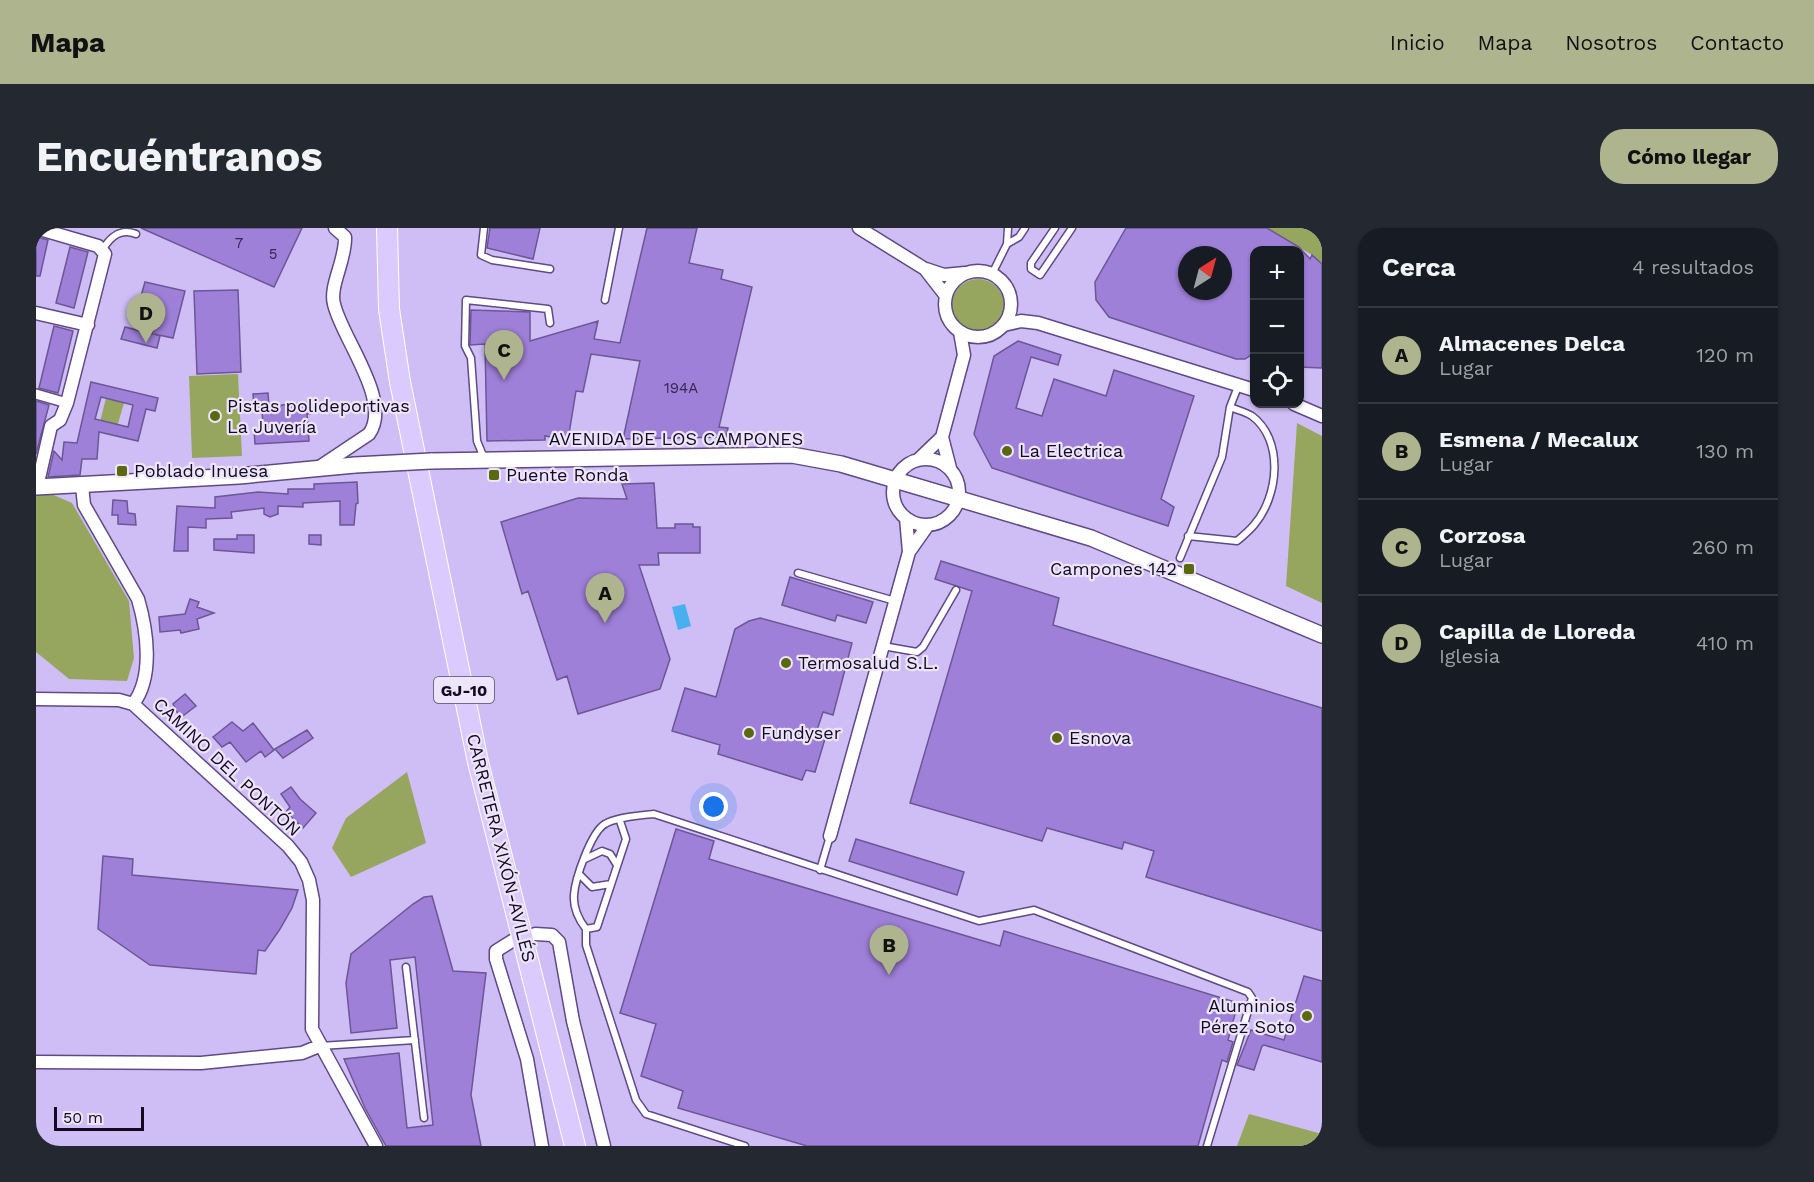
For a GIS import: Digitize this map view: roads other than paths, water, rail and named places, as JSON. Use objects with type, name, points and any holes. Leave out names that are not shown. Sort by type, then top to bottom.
[{"type":"highway","name":"CARRETERA XIXÓN-AVILÉS","points":[[387,228],[389,309],[400,382],[478,762],[575,1146]]},
{"type":"street","points":[[318,468],[369,434],[373,428],[374,417],[369,381],[333,302],[346,253],[345,237],[335,228]]},
{"type":"street","points":[[859,228],[925,269],[944,275],[992,274],[1006,286],[1012,304],[1038,323]]},
{"type":"street","points":[[36,487],[51,426],[60,420],[67,403],[105,254],[101,247],[44,229]]},
{"type":"street","points":[[925,269],[946,296]]},
{"type":"street","points":[[830,836],[909,552],[928,525],[948,518],[959,499],[956,478],[950,468],[942,437],[964,355],[960,332],[947,316],[946,296],[957,278],[967,273]]},
{"type":"street","points":[[964,355],[982,338],[998,332],[1004,326],[1012,304]]},
{"type":"street","points":[[36,313],[88,325]]},
{"type":"street","points":[[1004,326],[1021,321],[1038,323],[1250,388]]},
{"type":"street","points":[[960,332],[982,338]]},
{"type":"street","points":[[36,394],[67,403]]},
{"type":"street","points":[[1303,408],[1322,416]]},
{"type":"street","points":[[918,460],[942,437]]},
{"type":"street","name":"AVENIDA DE LOS CAMPONES","points":[[36,487],[238,476],[355,465],[431,461],[792,455],[841,464],[1091,538],[1322,635]]},
{"type":"street","points":[[909,552],[906,518],[894,501],[895,481],[908,464],[918,460],[930,459],[950,468]]},
{"type":"street","name":"CAMINO DEL PONTÓN","points":[[82,486],[84,505],[138,599],[143,616],[145,679],[140,696],[133,704],[273,832],[301,862],[309,880],[313,900],[312,1029],[319,1046],[342,1079],[367,1134],[376,1146]]},
{"type":"street","points":[[906,518],[928,525]]},
{"type":"street","points":[[36,699],[118,699],[133,704]]},
{"type":"street","points":[[535,934],[552,934],[559,942],[573,1021],[604,1146]]},
{"type":"street","points":[[512,940],[496,951],[496,959],[527,1059],[542,1146]]},
{"type":"street","points":[[36,1062],[201,1063],[302,1053],[319,1046]]},
{"type":"lane","points":[[484,228],[481,255],[492,260],[550,268]]},
{"type":"lane","points":[[604,300],[619,228]]},
{"type":"lane","points":[[992,274],[1007,244],[1008,228]]},
{"type":"lane","points":[[1007,244],[1019,237],[1025,228]]},
{"type":"lane","points":[[1055,228],[1031,263],[1031,269],[1040,275],[1072,228]]},
{"type":"lane","points":[[101,247],[113,236],[122,232],[136,234]]},
{"type":"lane","points":[[484,459],[477,441],[471,358],[465,346],[466,300],[548,309],[550,323]]},
{"type":"lane","points":[[1180,558],[1222,457],[1230,407],[1239,384]]},
{"type":"lane","points":[[1188,536],[1237,541],[1256,524],[1269,496],[1275,465],[1270,436],[1251,415],[1230,407]]},
{"type":"lane","points":[[798,573],[895,601]]},
{"type":"lane","points":[[883,646],[917,652],[923,647],[956,591]]},
{"type":"lane","points":[[745,1146],[646,1114],[636,1100],[586,945],[586,929],[578,919],[574,896],[579,874],[594,836],[605,823],[620,821],[632,815],[654,814],[979,921],[1034,910],[1248,992],[1252,998],[1207,1146]]},
{"type":"lane","points":[[586,929],[597,927],[626,839],[620,821]]},
{"type":"lane","points":[[820,870],[830,836]]},
{"type":"lane","points":[[585,859],[602,850],[610,854],[617,865]]},
{"type":"lane","points":[[579,874],[592,887],[611,884]]},
{"type":"lane","points":[[406,967],[424,1118]]},
{"type":"lane","points":[[319,1046],[415,1040]]},
{"type":"water","points":[[685,604],[691,626],[678,630],[672,607]]},
{"type":"place","name":"Capilla de Lloreda","points":[[146,343]]},
{"type":"place","name":"Corzosa","points":[[504,380]]},
{"type":"place","name":"Pistas polideportivas La Juvería","points":[[215,416]]},
{"type":"place","name":"La Electrica","points":[[1007,451]]},
{"type":"place","name":"Poblado Inuesa","points":[[122,471]]},
{"type":"place","name":"Puente Ronda","points":[[494,475]]},
{"type":"place","name":"Campones 142","points":[[1189,569]]},
{"type":"place","name":"Almacenes Delca","points":[[605,623]]},
{"type":"place","name":"Termosalud S.L.","points":[[786,663]]},
{"type":"place","name":"Fundyser","points":[[749,733]]},
{"type":"place","name":"Esnova","points":[[1057,738]]},
{"type":"place","name":"Esmena / Mecalux","points":[[889,975]]},
{"type":"place","name":"Aluminios Pérez Soto","points":[[1307,1016]]}]
